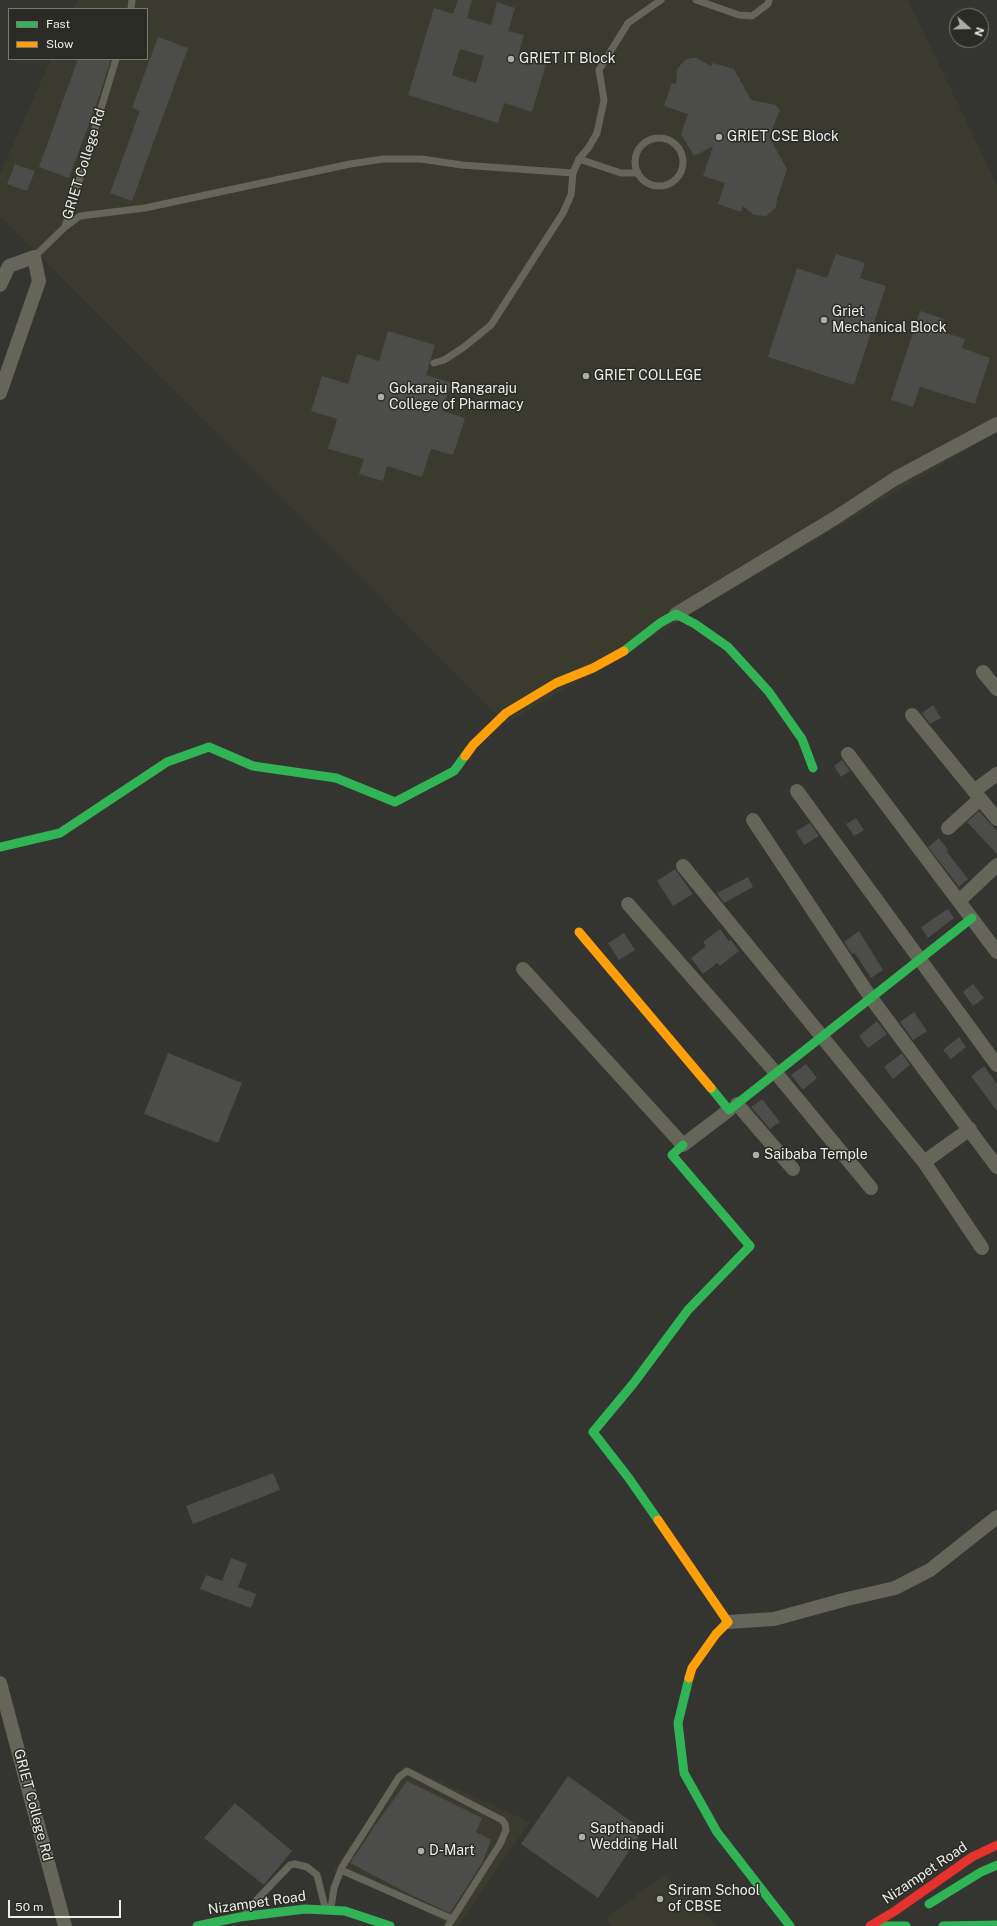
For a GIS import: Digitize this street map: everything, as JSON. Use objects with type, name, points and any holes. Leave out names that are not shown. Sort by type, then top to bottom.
[{"type":"street","name":"GRIET College Rd","points":[[0,285],[9,266],[34,257]]},
{"type":"street","points":[[0,393],[39,281],[34,257]]},
{"type":"street","points":[[0,847],[60,833],[167,762],[209,747],[253,766],[336,778],[395,802],[454,771],[472,745],[506,713],[556,682],[592,668],[618,655],[660,623],[835,518],[896,478],[997,424]]},
{"type":"street","points":[[676,614],[695,624],[728,647],[769,692],[802,739],[813,768]]},
{"type":"street","points":[[982,672],[997,689]]},
{"type":"street","points":[[912,715],[997,819]]},
{"type":"street","points":[[848,754],[997,952]]},
{"type":"street","points":[[948,828],[997,774]]},
{"type":"street","points":[[797,790],[997,1065]]},
{"type":"street","points":[[753,820],[871,998],[997,1167]]},
{"type":"street","points":[[958,901],[997,865]]},
{"type":"street","points":[[683,866],[924,1162],[982,1248]]},
{"type":"street","points":[[628,904],[776,1074],[871,1188]]},
{"type":"street","points":[[728,1622],[632,1483],[593,1432],[633,1384],[688,1310],[750,1246],[672,1155],[972,918]]},
{"type":"street","points":[[579,932],[733,1107],[793,1170]]},
{"type":"street","points":[[523,969],[683,1145]]},
{"type":"street","points":[[924,1162],[970,1129]]},
{"type":"street","points":[[790,1926],[717,1832],[684,1773],[678,1723],[692,1668],[716,1634],[728,1622],[774,1619],[847,1599],[895,1588],[930,1570],[997,1517]]},
{"type":"street","name":"GRIET College Rd","points":[[0,1683],[65,1926]]},
{"type":"street","name":"Nizampet Road","points":[[870,1926],[895,1911],[972,1857],[997,1845]]},
{"type":"street","name":"Nizampet Road","points":[[921,1909],[981,1872],[997,1864]]},
{"type":"street","name":"Nizampet Road","points":[[197,1926],[240,1917],[305,1909],[345,1911],[390,1926]]},
{"type":"street","name":"Nizampet Road","points":[[895,1926],[907,1922]]},
{"type":"street","points":[[943,1926],[997,1925]]},
{"type":"street","points":[[870,1926],[895,1926]]},
{"type":"lane","points":[[434,363],[444,360],[464,347],[491,325],[563,213],[571,195],[573,173],[579,159],[589,147],[597,133],[604,100],[599,70],[628,23],[661,0]]},
{"type":"lane","points":[[696,0],[739,15],[752,16],[768,4],[769,0]]},
{"type":"lane","name":"GRIET College Rd","points":[[34,257],[65,227],[116,60]]},
{"type":"lane","points":[[579,159],[621,173],[638,173],[644,180],[652,185],[661,186],[670,183],[678,177],[682,169],[683,160],[681,151],[675,144],[667,139],[658,138],[649,141],[641,146],[637,154],[636,164],[638,173]]},
{"type":"lane","points":[[65,227],[80,216],[144,208],[350,164],[383,159],[421,159],[462,165],[573,173]]},
{"type":"lane","points":[[328,1910],[341,1870],[399,1777],[407,1771],[502,1820],[505,1824],[506,1830],[500,1844],[448,1926]]},
{"type":"lane","points":[[240,1917],[290,1865],[295,1864],[307,1867],[317,1875],[328,1910]]},
{"type":"lane","points":[[341,1870],[452,1918]]},
{"type":"shaded area","name":"GRIET COLLEGE","points":[[78,0],[908,0],[997,185],[997,432],[506,724],[0,216],[0,174],[51,60],[148,60],[148,8],[74,8]]},
{"type":"shaded area","name":"D-Mart","points":[[405,1765],[530,1822],[458,1926],[447,1926],[433,1914],[333,1871]]},
{"type":"shaded area","name":"Sriram School of CBSE","points":[[665,1874],[717,1926],[612,1926],[606,1918]]},
{"type":"building","name":"GRIET IT Block","points":[[458,0],[472,0],[467,18],[491,25],[497,2],[515,8],[508,31],[524,35],[519,53],[547,61],[532,112],[504,103],[498,123],[408,95],[434,8],[453,14]],"holes":[[[460,49],[484,56],[476,83],[452,75]]]},
{"type":"building","points":[[158,37],[188,48],[132,201],[110,193],[140,111],[132,108]]},
{"type":"building","name":"GRIET CSE Block","points":[[697,58],[711,66],[713,63],[734,69],[751,100],[776,105],[780,110],[769,137],[787,169],[777,199],[776,208],[766,216],[754,215],[743,206],[741,212],[718,204],[725,183],[703,176],[713,146],[694,156],[681,134],[688,114],[664,106],[672,83],[676,84],[677,69],[685,60]]},
{"type":"building","points":[[78,60],[111,60],[98,100],[69,178],[39,167]]},
{"type":"building","points":[[15,164],[35,171],[27,191],[7,184]]},
{"type":"building","name":"Griet Mechanical Block","points":[[836,254],[865,263],[860,278],[886,286],[854,385],[768,357],[797,268],[827,278]]},
{"type":"building","points":[[920,311],[944,319],[940,331],[965,339],[962,348],[990,358],[975,404],[920,387],[913,407],[891,400]]},
{"type":"building","name":"Gokaraju Rangaraju College of Pharmacy","points":[[388,331],[435,345],[426,375],[451,383],[442,411],[465,418],[453,455],[431,449],[422,477],[387,466],[383,481],[359,474],[364,459],[328,449],[337,419],[311,411],[322,376],[348,384],[357,354],[379,361]]},
{"type":"building","points":[[933,705],[941,718],[930,724],[922,713]]},
{"type":"building","points":[[842,760],[850,771],[841,777],[834,766]]},
{"type":"building","points":[[979,811],[997,831],[997,854],[967,822]]},
{"type":"building","points":[[856,818],[864,830],[854,836],[846,824]]},
{"type":"building","points":[[810,823],[819,836],[804,845],[796,831]]},
{"type":"building","points":[[939,838],[948,850],[947,852],[968,879],[959,887],[928,847]]},
{"type":"building","points":[[675,869],[693,894],[673,906],[657,881]]},
{"type":"building","points":[[748,877],[753,887],[724,903],[717,893]]},
{"type":"building","points":[[948,909],[954,918],[928,938],[921,927]]},
{"type":"building","points":[[720,929],[739,951],[720,966],[717,963],[703,974],[691,958],[706,946],[703,942]]},
{"type":"building","points":[[859,931],[883,970],[871,978],[854,952],[852,954],[844,942]]},
{"type":"building","points":[[624,933],[635,950],[619,960],[608,943]]},
{"type":"building","points":[[973,984],[984,998],[973,1006],[963,992]]},
{"type":"building","points":[[914,1012],[927,1031],[913,1040],[900,1022]]},
{"type":"building","points":[[877,1021],[887,1034],[868,1048],[859,1036]]},
{"type":"building","points":[[959,1037],[966,1047],[951,1059],[943,1050]]},
{"type":"building","points":[[168,1053],[242,1083],[218,1143],[144,1114]]},
{"type":"building","points":[[902,1053],[910,1065],[893,1079],[884,1067]]},
{"type":"building","points":[[806,1064],[817,1078],[803,1090],[791,1075]]},
{"type":"building","points":[[984,1066],[997,1084],[997,1111],[971,1076]]},
{"type":"building","points":[[762,1099],[780,1122],[770,1129],[751,1107]]},
{"type":"building","points":[[273,1473],[280,1490],[193,1524],[186,1506]]},
{"type":"building","points":[[231,1558],[247,1564],[238,1587],[256,1594],[251,1608],[200,1589],[206,1575],[222,1581]]},
{"type":"building","name":"Sapthapadi Wedding Hall","points":[[568,1776],[643,1830],[598,1898],[521,1844]]},
{"type":"building","name":"D-Mart","points":[[407,1781],[482,1818],[476,1832],[491,1840],[482,1863],[450,1913],[411,1895],[350,1863]]},
{"type":"building","points":[[235,1803],[292,1851],[264,1885],[204,1838]]},
{"type":"traffic: fast","points":[[624,651],[660,623],[676,614],[695,624],[728,647],[769,692],[802,739],[813,768]]},
{"type":"traffic: fast","points":[[0,847],[60,833],[167,762],[209,747],[253,766],[336,778],[395,802],[454,771],[465,756]]},
{"type":"traffic: fast","points":[[711,1088],[729,1110],[972,918]]},
{"type":"traffic: fast","points":[[658,1520],[628,1477],[593,1432],[633,1384],[688,1310],[750,1246],[672,1155],[683,1145]]},
{"type":"traffic: fast","points":[[689,1678],[678,1723],[684,1773],[717,1832],[790,1926]]},
{"type":"traffic: fast","points":[[929,1904],[981,1872],[997,1865]]},
{"type":"traffic: fast","points":[[197,1926],[240,1917],[305,1909],[345,1911],[390,1926]]},
{"type":"traffic: fast","points":[[943,1926],[997,1925]]},
{"type":"traffic: fast","points":[[871,1926],[906,1926]]},
{"type":"traffic: slow","points":[[465,756],[473,745],[506,713],[556,683],[593,668],[624,651]]},
{"type":"traffic: slow","points":[[579,932],[711,1088]]},
{"type":"traffic: slow","points":[[658,1520],[728,1622],[716,1634],[692,1668],[689,1678]]},
{"type":"traffic: jam","points":[[870,1926],[895,1911],[972,1857],[997,1845]]},
{"type":"place","name":"GRIET IT Block","points":[[511,59]]},
{"type":"place","name":"GRIET CSE Block","points":[[719,137]]},
{"type":"place","name":"Griet Mechanical Block","points":[[824,320]]},
{"type":"place","name":"GRIET COLLEGE","points":[[586,376]]},
{"type":"place","name":"Gokaraju Rangaraju College of Pharmacy","points":[[381,397]]},
{"type":"place","name":"Saibaba Temple","points":[[756,1155]]},
{"type":"place","name":"Sapthapadi Wedding Hall","points":[[582,1837]]},
{"type":"place","name":"D-Mart","points":[[421,1851]]},
{"type":"place","name":"Sriram School of CBSE","points":[[660,1899]]}]
